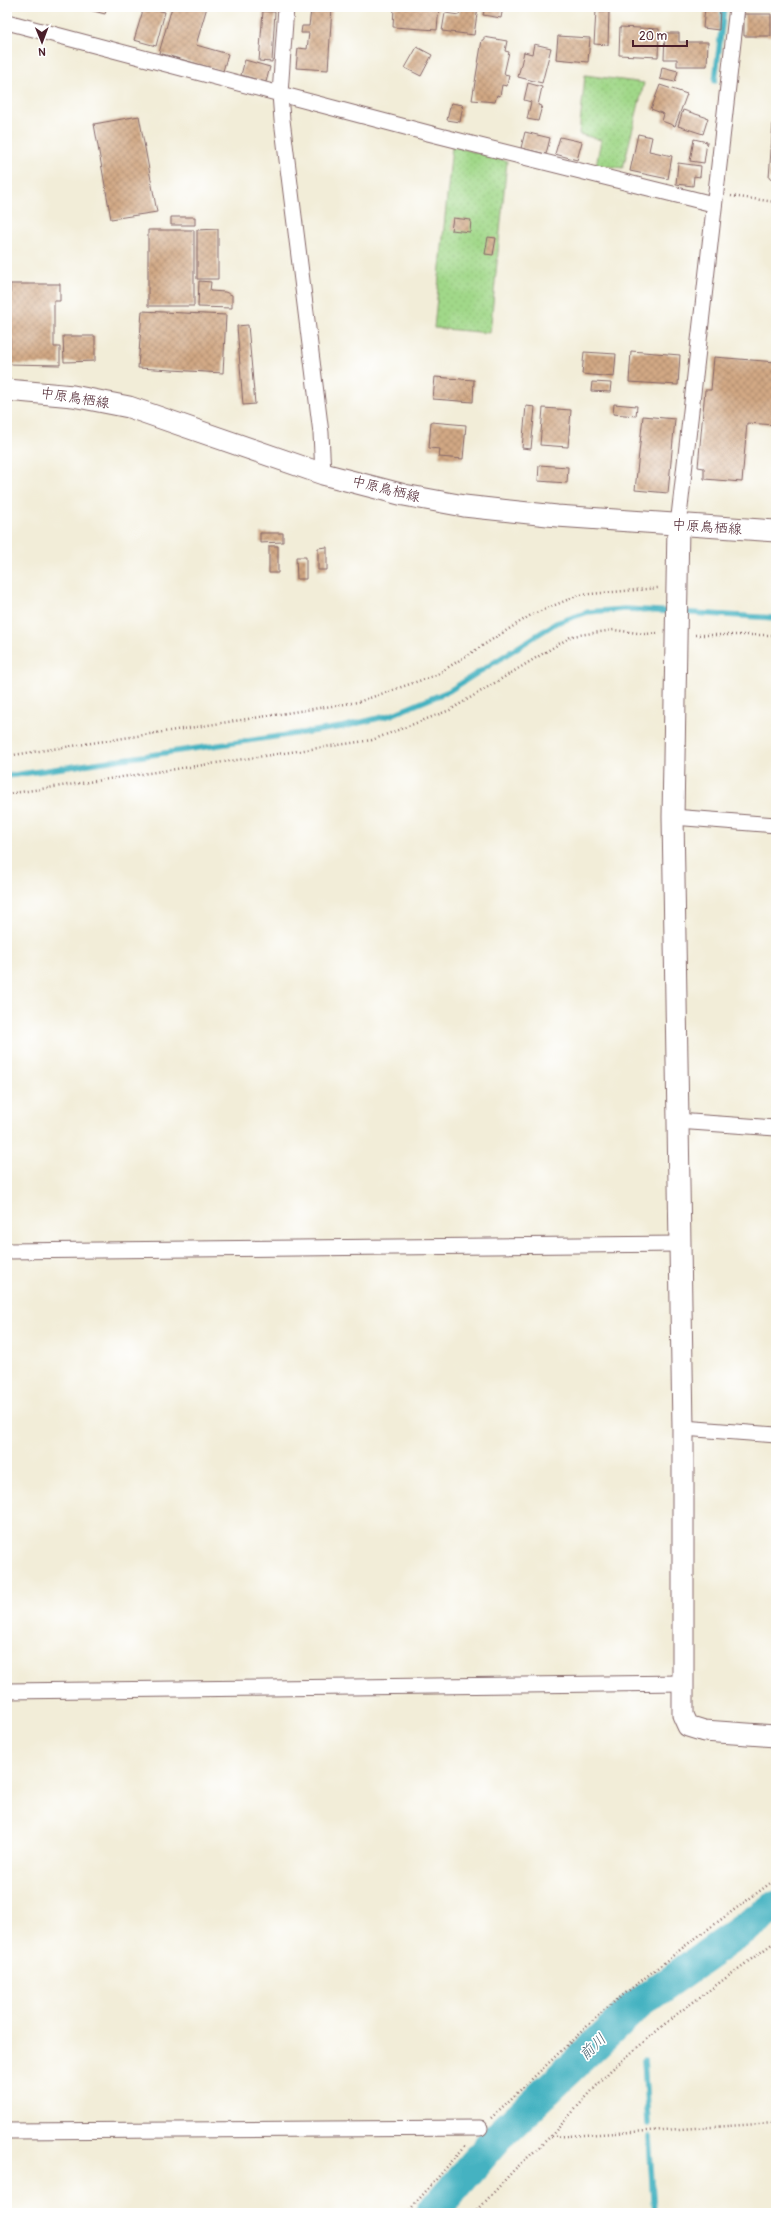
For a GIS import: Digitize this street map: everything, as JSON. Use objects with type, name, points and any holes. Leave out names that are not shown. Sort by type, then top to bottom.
[{"type":"street","points":[[286,7],[280,94],[282,120],[321,433],[323,474]]},
{"type":"street","points":[[737,7],[714,198],[678,525],[673,817],[676,1121],[683,1428],[683,1716],[688,1726],[704,1731],[776,1736]]},
{"type":"street","points":[[7,22],[280,94],[714,198]]},
{"type":"street","name":"中原鳥栖線","points":[[7,390],[72,396],[128,407],[323,474],[404,495],[464,506],[678,525],[776,531]]},
{"type":"street","points":[[673,817],[776,825]]},
{"type":"street","points":[[676,1121],[776,1128]]},
{"type":"street","points":[[7,1251],[680,1244]]},
{"type":"street","points":[[683,1428],[776,1436]]},
{"type":"street","points":[[7,1691],[683,1683]]},
{"type":"street","points":[[7,2131],[480,2128]]},
{"type":"path","points":[[714,198],[776,202]]},
{"type":"path","points":[[7,756],[358,702],[436,675],[531,615],[579,595],[659,588],[676,593]]},
{"type":"path","points":[[7,794],[372,740],[450,710],[572,636],[614,630],[645,634],[675,632],[692,635],[776,635]]},
{"type":"path","points":[[407,2213],[480,2128],[603,2011],[685,1946],[776,1879]]},
{"type":"path","points":[[475,2213],[514,2170],[550,2137],[610,2071],[674,2017],[776,1941]]},
{"type":"path","points":[[550,2137],[776,2123]]},
{"type":"green space","points":[[585,75],[644,83],[623,168],[596,165],[601,140],[579,134]]},
{"type":"green space","points":[[452,146],[507,161],[490,333],[434,328]]},
{"type":"building","points":[[91,7],[107,7],[105,14],[90,10]]},
{"type":"building","points":[[144,7],[165,12],[156,46],[134,40]]},
{"type":"building","points":[[172,7],[207,7],[196,45],[228,54],[223,71],[159,53]]},
{"type":"building","points":[[301,7],[332,7],[328,70],[296,68],[298,48],[307,49],[309,33],[301,33],[302,26],[309,26],[311,10],[301,9]]},
{"type":"building","points":[[394,7],[439,7],[437,30],[393,27]]},
{"type":"building","points":[[460,7],[478,7],[474,35],[442,31],[445,13],[459,15]]},
{"type":"building","points":[[485,7],[503,7],[501,18],[483,15]]},
{"type":"building","points":[[705,7],[720,7],[719,30],[703,28]]},
{"type":"building","points":[[263,11],[275,12],[272,62],[259,61]]},
{"type":"building","points":[[596,11],[609,11],[608,45],[594,44]]},
{"type":"building","points":[[744,14],[771,14],[771,36],[744,36]]},
{"type":"building","points":[[620,27],[659,29],[658,57],[619,55]]},
{"type":"building","points":[[665,33],[679,33],[679,42],[708,42],[707,66],[677,66],[677,59],[664,59]]},
{"type":"building","points":[[558,36],[590,38],[588,62],[556,59]]},
{"type":"building","points":[[484,37],[507,41],[505,51],[509,52],[504,74],[509,75],[507,86],[502,85],[500,96],[497,95],[495,102],[472,100],[482,40],[484,40]]},
{"type":"building","points":[[534,44],[551,48],[542,83],[518,77],[524,52],[532,54]]},
{"type":"building","points":[[417,47],[432,55],[421,76],[405,68]]},
{"type":"building","points":[[245,60],[270,67],[266,82],[241,75]]},
{"type":"building","points":[[662,67],[678,71],[675,82],[660,79]]},
{"type":"building","points":[[528,83],[542,87],[538,105],[542,106],[538,121],[527,119],[531,102],[524,100]]},
{"type":"building","points":[[660,85],[687,94],[675,126],[662,121],[664,114],[651,109]]},
{"type":"building","points":[[776,95],[776,179],[769,178]]},
{"type":"building","points":[[451,103],[463,105],[460,122],[447,120]]},
{"type":"building","points":[[683,110],[708,118],[703,134],[678,126]]},
{"type":"building","points":[[139,116],[157,212],[111,219],[94,124]]},
{"type":"building","points":[[525,132],[550,138],[546,154],[521,148]]},
{"type":"building","points":[[638,134],[652,137],[649,151],[672,156],[668,179],[630,171]]},
{"type":"building","points":[[560,137],[582,142],[577,160],[555,154]]},
{"type":"building","points":[[694,139],[707,142],[704,163],[690,161]]},
{"type":"building","points":[[678,163],[701,166],[700,177],[694,176],[693,186],[676,184]]},
{"type":"building","points":[[171,217],[195,217],[195,225],[171,225]]},
{"type":"building","points":[[453,218],[471,220],[470,232],[451,230]]},
{"type":"building","points":[[218,229],[218,279],[197,279],[197,230]]},
{"type":"building","points":[[148,230],[194,230],[194,306],[148,306]]},
{"type":"building","points":[[488,237],[496,238],[493,255],[485,254]]},
{"type":"building","points":[[199,281],[211,282],[210,291],[225,292],[232,295],[232,308],[198,307]]},
{"type":"building","points":[[10,284],[60,284],[60,301],[54,301],[54,347],[60,347],[60,365],[7,364],[7,348],[10,348]]},
{"type":"building","points":[[142,311],[226,315],[223,373],[138,368]]},
{"type":"building","points":[[248,325],[255,404],[243,405],[237,326]]},
{"type":"building","points":[[63,336],[95,336],[95,361],[64,362]]},
{"type":"building","points":[[631,351],[680,355],[678,385],[629,382]]},
{"type":"building","points":[[584,352],[616,354],[614,377],[582,374]]},
{"type":"building","points":[[714,357],[776,362],[776,425],[747,423],[742,482],[704,479],[704,468],[698,467],[705,390],[711,390]]},
{"type":"building","points":[[435,377],[474,380],[473,402],[433,399]]},
{"type":"building","points":[[592,382],[611,383],[610,392],[591,391]]},
{"type":"building","points":[[614,404],[637,406],[636,416],[613,414]]},
{"type":"building","points":[[526,406],[535,407],[531,449],[522,448]]},
{"type":"building","points":[[543,408],[571,410],[568,447],[540,445]]},
{"type":"building","points":[[643,416],[675,419],[668,493],[635,490]]},
{"type":"building","points":[[431,422],[466,425],[463,459],[439,457],[440,449],[429,448]]},
{"type":"building","points":[[539,465],[568,467],[567,483],[538,481]]},
{"type":"building","points":[[260,533],[283,533],[283,542],[260,543]]},
{"type":"building","points":[[269,546],[278,546],[278,573],[269,573]]},
{"type":"building","points":[[327,547],[327,570],[318,570],[318,548]]},
{"type":"building","points":[[296,557],[306,557],[306,579],[297,579]]},
{"type":"waterway","points":[[715,81],[724,7]]},
{"type":"waterway","points":[[7,776],[342,727],[391,715],[449,691],[556,623],[588,612],[625,609],[776,618]]},
{"type":"waterway","name":"前川","points":[[432,2213],[498,2137],[639,2003],[776,1906]]},
{"type":"waterway","points":[[644,2059],[648,2124]]},
{"type":"waterway","points":[[649,2137],[654,2213]]}]
